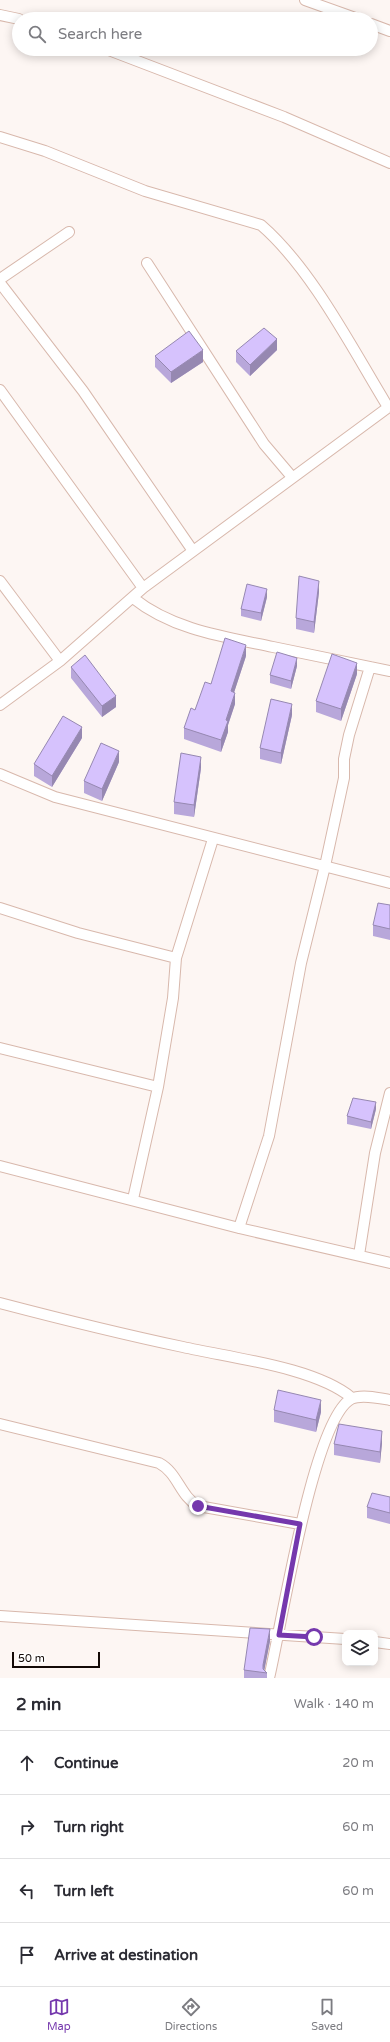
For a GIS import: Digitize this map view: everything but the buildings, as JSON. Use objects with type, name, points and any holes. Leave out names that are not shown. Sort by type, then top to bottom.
[{"type":"street","points":[[305,0],[338,12]]},
{"type":"street","points":[[0,15],[12,18]]},
{"type":"street","points":[[378,27],[390,31]]},
{"type":"street","points":[[124,56],[284,117],[390,163]]},
{"type":"street","points":[[0,137],[45,151],[145,191],[261,226],[276,238],[316,290],[389,407],[143,588],[60,661],[0,705]]},
{"type":"street","points":[[0,278],[69,232]]},
{"type":"street","points":[[147,263],[264,444],[292,477]]},
{"type":"street","points":[[0,283],[83,391],[193,550]]},
{"type":"street","points":[[0,390],[143,588]]},
{"type":"street","points":[[0,581],[60,661]]},
{"type":"street","points":[[133,598],[146,608],[176,622],[206,633],[390,671]]},
{"type":"street","points":[[239,1228],[269,1136],[301,963],[325,866],[344,778],[344,759],[349,735],[370,667]]},
{"type":"street","points":[[0,774],[55,797],[213,839],[390,883]]},
{"type":"street","points":[[133,1199],[158,1087],[173,998],[176,958],[213,839]]},
{"type":"street","points":[[0,908],[78,933],[176,958]]},
{"type":"street","points":[[0,1048],[158,1087]]},
{"type":"street","points":[[359,1255],[375,1153],[390,1092]]},
{"type":"street","points":[[0,1166],[133,1199],[239,1228],[390,1263]]},
{"type":"street","points":[[0,1304],[297,1372],[335,1387],[352,1398],[367,1397],[390,1400]]},
{"type":"street","points":[[269,1678],[279,1635],[300,1524],[326,1435],[338,1413],[352,1398]]},
{"type":"street","points":[[0,1424],[159,1463],[167,1468],[190,1502],[198,1506],[300,1524]]},
{"type":"street","points":[[0,1616],[342,1639]]},
{"type":"street","points":[[378,1642],[390,1644]]},
{"type":"route","points":[[198,1506],[300,1524],[279,1635],[314,1637]]}]
